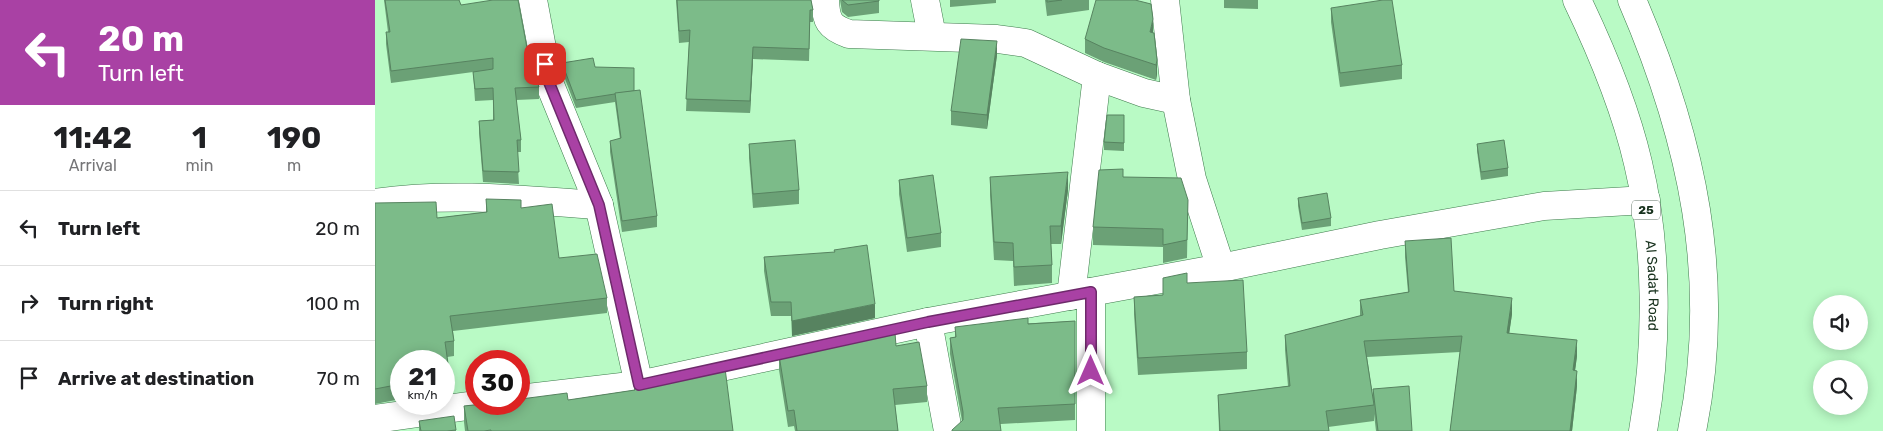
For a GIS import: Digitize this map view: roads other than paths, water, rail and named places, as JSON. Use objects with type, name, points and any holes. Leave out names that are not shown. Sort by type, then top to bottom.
[{"type":"street","points":[[533,0],[548,80],[599,205],[639,385]]},
{"type":"street","points":[[825,0],[826,17],[836,29],[849,34],[997,39],[1026,43],[1097,76],[1144,92],[1177,100]]},
{"type":"street","points":[[925,0],[931,36]]},
{"type":"street","points":[[1165,0],[1177,100],[1192,179],[1221,268]]},
{"type":"street","name":"Al Sadat Road","points":[[1577,0],[1616,90],[1638,162],[1645,200],[1652,272],[1652,327],[1643,431]]},
{"type":"street","points":[[1632,0],[1671,100],[1686,152],[1696,205],[1702,258],[1704,312],[1702,366],[1693,431]]},
{"type":"street","points":[[1091,431],[1081,294],[1097,76]]},
{"type":"street","points":[[375,202],[491,198],[599,205]]},
{"type":"street","points":[[530,398],[639,385],[928,322],[1221,268],[1303,249],[1544,206],[1645,200]]},
{"type":"street","points":[[928,322],[948,431]]},
{"type":"street","points":[[375,419],[465,406]]}]
